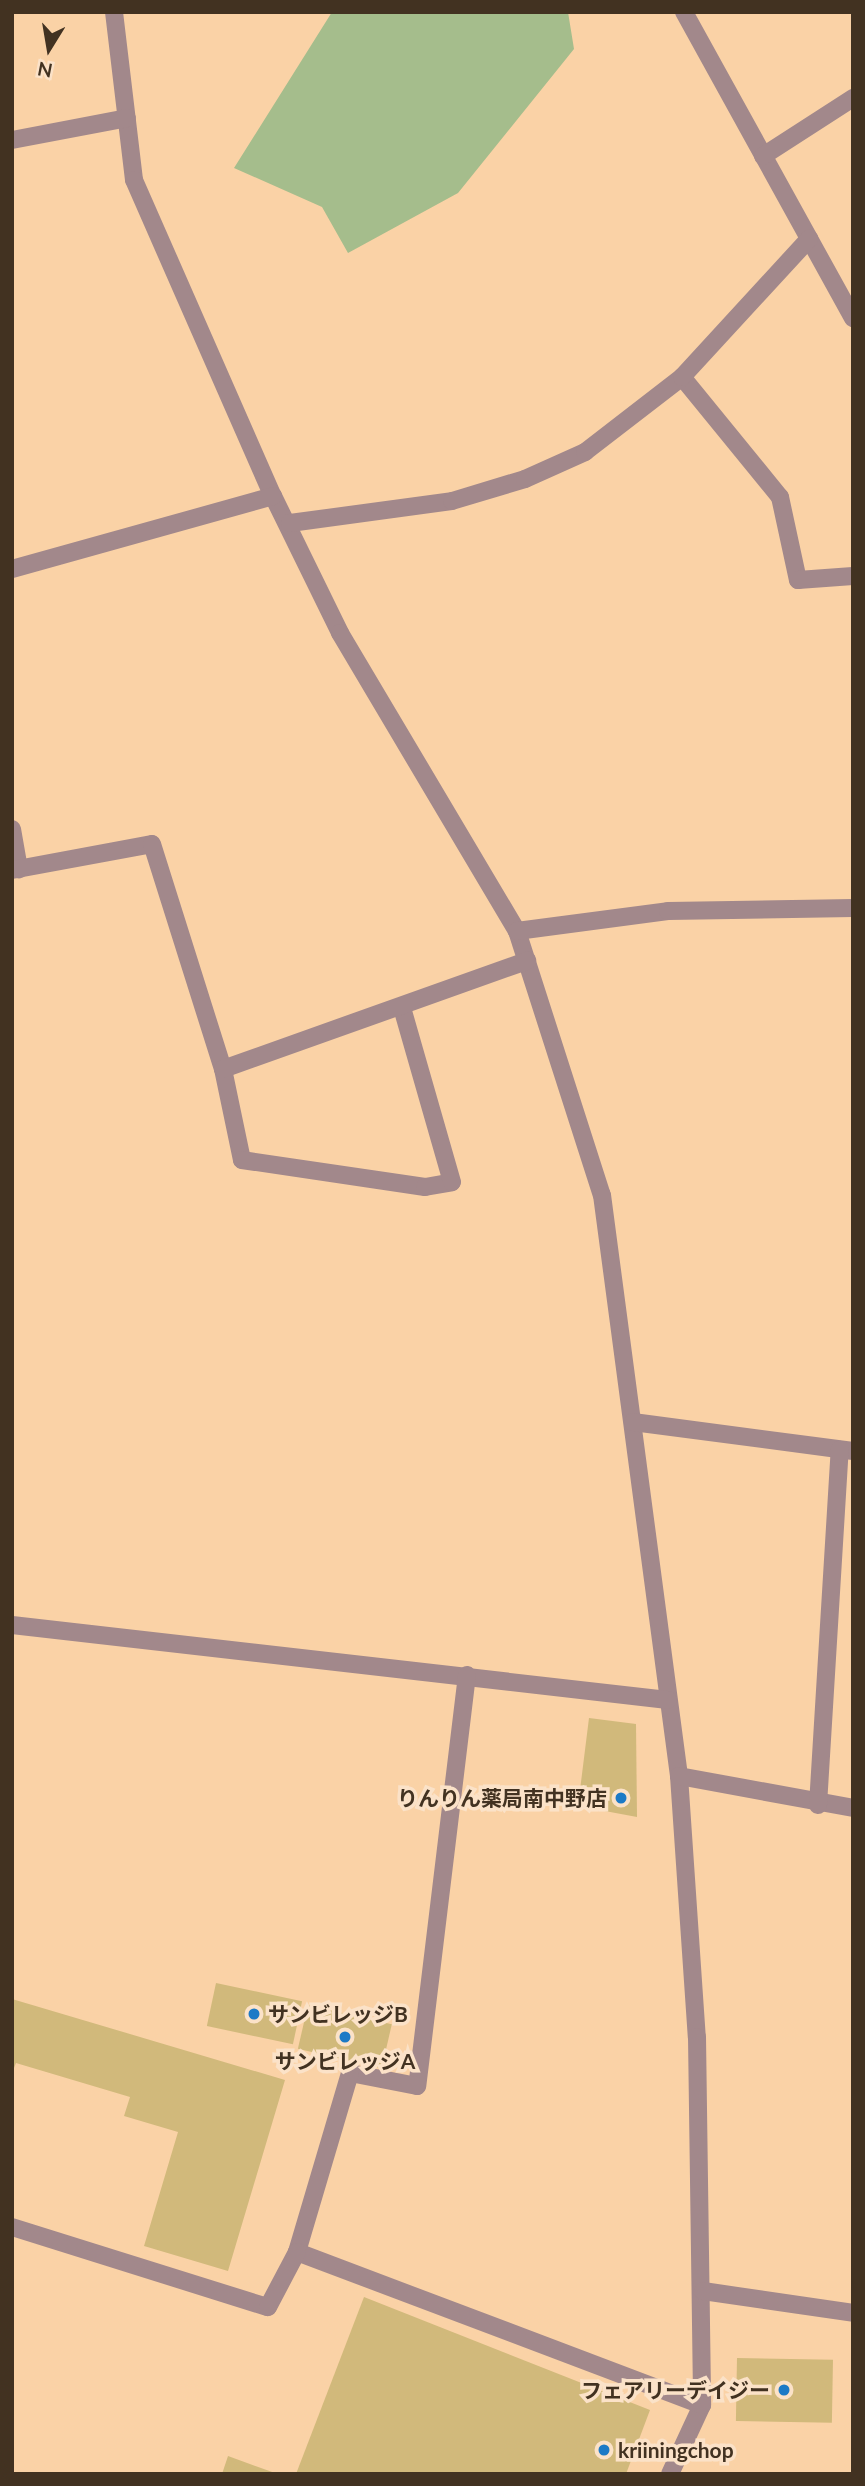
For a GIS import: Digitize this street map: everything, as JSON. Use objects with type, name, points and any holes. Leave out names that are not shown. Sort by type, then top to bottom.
[{"type":"street","points":[[114,12],[134,180],[273,496],[290,523],[340,633],[517,931],[602,1195],[679,1776],[697,2037],[703,2291],[702,2405],[670,2474]]},
{"type":"street","points":[[684,12],[853,318]]},
{"type":"street","points":[[763,156],[853,98]]},
{"type":"street","points":[[12,140],[127,118]]},
{"type":"street","points":[[290,523],[452,502],[525,479],[585,452],[682,377],[809,239]]},
{"type":"street","points":[[682,377],[779,497],[797,580],[853,576]]},
{"type":"street","points":[[12,569],[273,496]]},
{"type":"street","points":[[12,829],[16,869],[152,844],[223,1069],[242,1160],[425,1187],[452,1182],[402,1008]]},
{"type":"street","points":[[517,931],[668,911],[853,908]]},
{"type":"street","points":[[223,1069],[402,1008],[527,961]]},
{"type":"street","points":[[634,1422],[846,1450],[818,1805]]},
{"type":"street","points":[[12,1625],[668,1700]]},
{"type":"street","points":[[12,2227],[268,2307],[296,2252],[350,2073],[417,2086],[467,1675]]},
{"type":"street","points":[[679,1776],[818,1805],[853,1808]]},
{"type":"street","points":[[296,2252],[702,2405]]},
{"type":"street","points":[[703,2291],[853,2313]]},
{"type":"green space","points":[[332,12],[568,12],[574,49],[458,193],[348,253],[322,207],[234,168]]},
{"type":"building","points":[[589,1718],[636,1724],[637,1817],[578,1806]]},
{"type":"building","name":"サンビレッジB","points":[[216,1983],[302,2001],[293,2044],[207,2026]]},
{"type":"building","points":[[12,1999],[285,2080],[228,2271],[144,2246],[178,2132],[124,2116],[130,2097],[16,2063],[12,2073]]},
{"type":"building","name":"サンビレッジA","points":[[308,2005],[392,2024],[382,2068],[298,2049]]},
{"type":"building","points":[[364,2297],[650,2410],[626,2474],[296,2474]]},
{"type":"building","name":"フェアリーデイジー","points":[[737,2358],[833,2360],[832,2423],[736,2421]]},
{"type":"building","points":[[228,2456],[275,2473],[275,2474],[222,2474]]},
{"type":"place","name":"りんりん薬局南中野店","points":[[621,1798]]},
{"type":"place","name":"サンビレッジB","points":[[254,2014]]},
{"type":"place","name":"サンビレッジA","points":[[345,2037]]},
{"type":"place","name":"フェアリーデイジー","points":[[784,2390]]},
{"type":"place","name":"kriiningchop","points":[[604,2450]]}]
